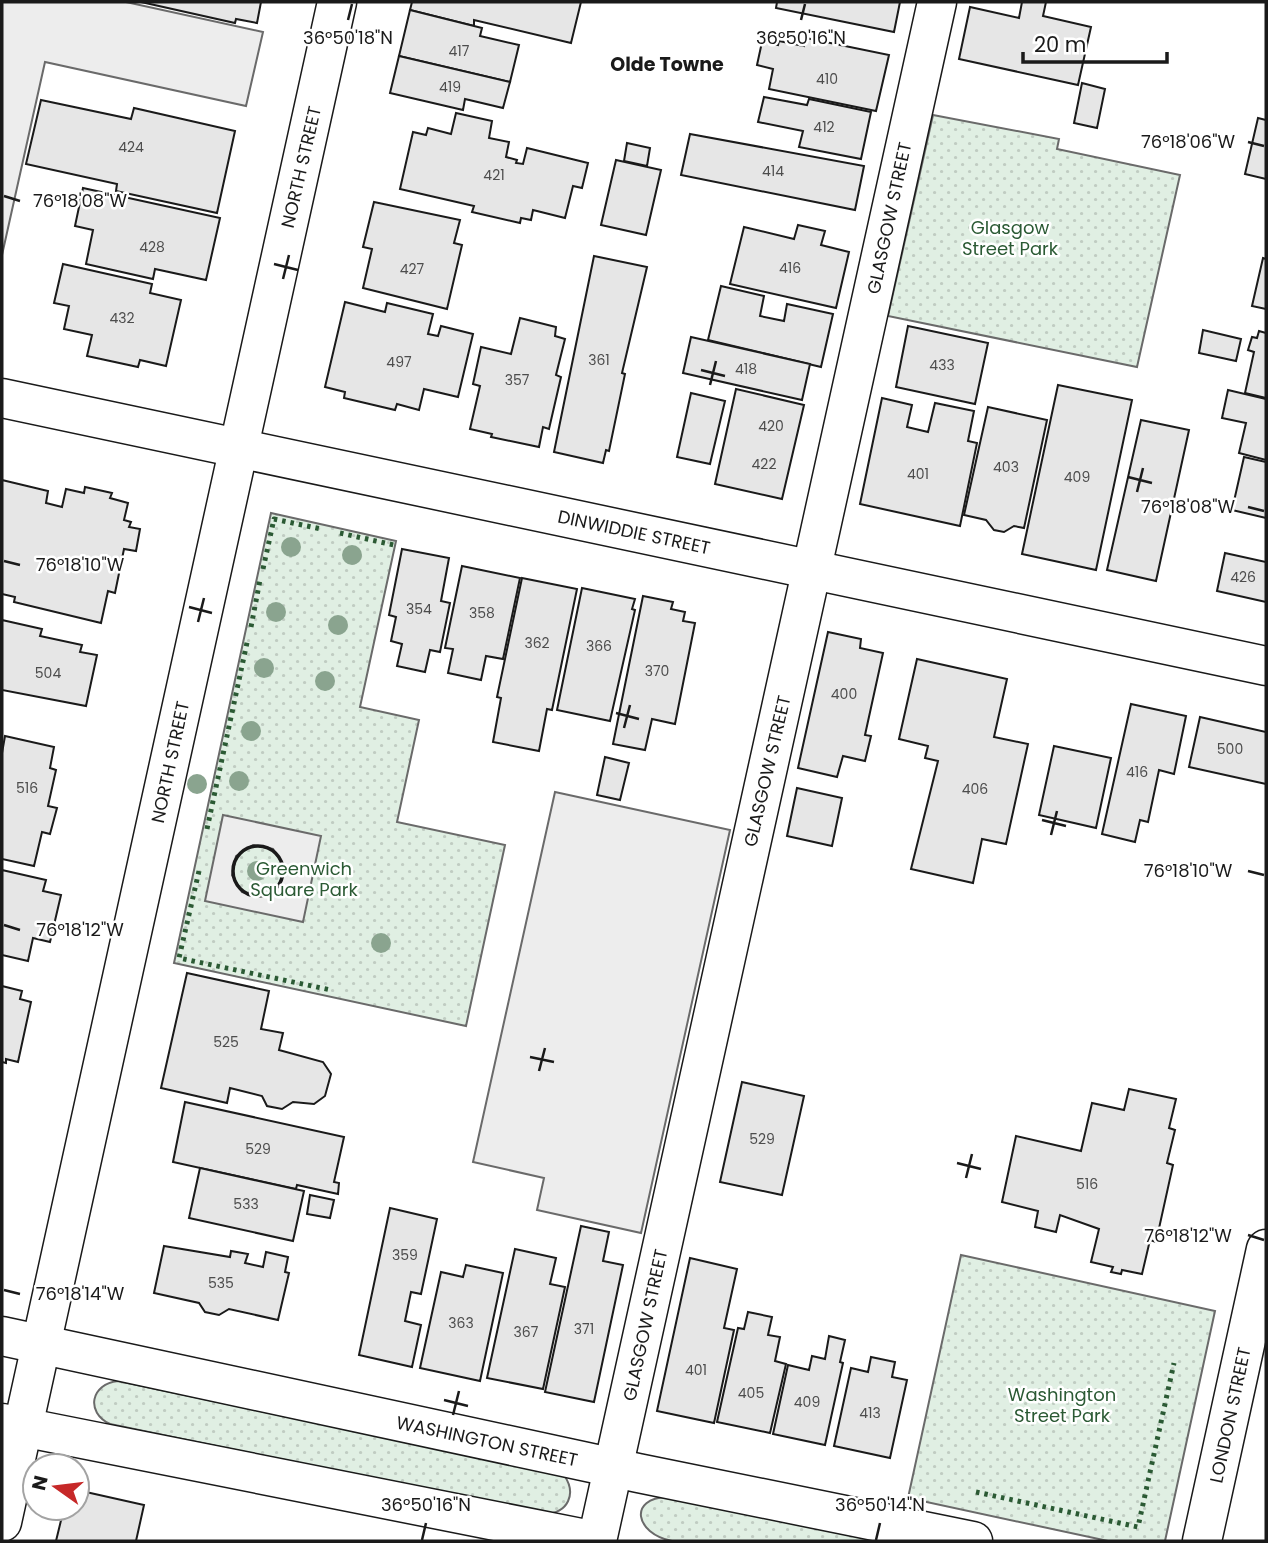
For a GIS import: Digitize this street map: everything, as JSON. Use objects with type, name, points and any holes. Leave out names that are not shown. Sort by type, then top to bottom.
[{"type":"street","name":"NORTH STREET","points":[[2,1522],[12,1426],[41,1345],[337,2]]},
{"type":"street","name":"GLASGOW STREET","points":[[597,1541],[937,2]]},
{"type":"street","name":"DINWIDDIE STREET","points":[[2,398],[1266,666]]},
{"type":"street","name":"LONDON STREET","points":[[1202,1541],[1266,1249]]},
{"type":"street","name":"WASHINGTON STREET","points":[[2,1336],[613,1468],[973,1541]]},
{"type":"street","points":[[12,1426],[597,1541]]},
{"type":"green space","name":"Glasgow Street Park","points":[[933,115],[1059,139],[1057,149],[1180,175],[1137,367],[888,316]]},
{"type":"green space","name":"Greenwich Square Park","points":[[271,513],[396,541],[360,707],[419,720],[397,822],[505,845],[466,1026],[174,963]]},
{"type":"green space","name":"Washington Street Park","points":[[961,1255],[1215,1311],[1165,1541],[1108,1541],[908,1498]]},
{"type":"green space","points":[[118,1381],[564,1475],[570,1495],[560,1510],[545,1514],[110,1424],[97,1413],[94,1399],[102,1387]]},
{"type":"green space","points":[[667,1497],[881,1541],[672,1541],[650,1531],[641,1516],[646,1503]]},
{"type":"shaded area","points":[[2,2],[126,2],[263,32],[246,106],[45,62],[2,255]]},
{"type":"shaded area","points":[[555,792],[730,830],[641,1233],[537,1210],[544,1178],[473,1162]]},
{"type":"shaded area","points":[[223,815],[321,836],[303,922],[205,901]],"holes":[[[253,845],[273,849],[284,866],[279,886],[262,896],[242,892],[232,875],[236,856]]]},
{"type":"building","points":[[141,2],[261,2],[257,23],[236,19],[235,23]]},
{"type":"building","points":[[412,2],[581,2],[571,43],[474,20],[474,26],[410,10]]},
{"type":"building","points":[[777,2],[900,2],[894,32],[776,8]]},
{"type":"building","points":[[1022,2],[1046,2],[1043,16],[1091,27],[1078,85],[959,59],[970,7],[1019,18]]},
{"type":"building","points":[[410,10],[482,28],[480,36],[519,45],[510,82],[399,56]]},
{"type":"building","points":[[806,38],[889,55],[876,111],[769,89],[773,69],[757,65],[762,42],[778,45],[779,41],[804,46]]},
{"type":"building","points":[[399,56],[510,82],[503,108],[465,99],[463,110],[390,93]]},
{"type":"building","points":[[1082,83],[1105,89],[1097,128],[1074,123]]},
{"type":"building","points":[[764,97],[807,105],[809,99],[871,112],[861,159],[799,147],[803,131],[758,122]]},
{"type":"building","points":[[41,100],[131,119],[134,108],[235,131],[217,213],[116,191],[117,184],[26,164]]},
{"type":"building","points":[[456,113],[492,121],[489,138],[509,142],[506,157],[517,160],[516,163],[523,164],[527,148],[588,163],[582,188],[573,186],[565,218],[533,210],[531,220],[521,218],[520,223],[472,212],[474,206],[400,189],[413,132],[426,135],[428,128],[451,134]]},
{"type":"building","points":[[1258,118],[1266,120],[1266,179],[1245,174]]},
{"type":"building","points":[[690,134],[864,166],[855,210],[681,175]]},
{"type":"building","points":[[627,143],[650,148],[647,166],[624,161]]},
{"type":"building","points":[[616,160],[661,170],[646,235],[601,225]]},
{"type":"building","points":[[83,188],[220,218],[206,280],[155,269],[153,279],[86,264],[93,230],[75,226]]},
{"type":"building","points":[[374,202],[460,220],[454,243],[462,245],[447,309],[363,288],[372,249],[363,247]]},
{"type":"building","points":[[798,225],[825,231],[821,245],[849,252],[836,308],[730,284],[744,227],[794,239]]},
{"type":"building","points":[[594,256],[647,267],[622,373],[625,374],[609,451],[606,450],[603,463],[554,452]]},
{"type":"building","points":[[1263,258],[1266,259],[1266,309],[1252,306]]},
{"type":"building","points":[[63,264],[152,284],[150,293],[181,300],[166,366],[140,360],[138,367],[87,356],[92,335],[64,329],[69,306],[54,303]]},
{"type":"building","points":[[721,286],[764,296],[760,316],[784,321],[787,304],[833,314],[821,367],[708,340]]},
{"type":"building","points":[[345,302],[385,312],[387,303],[433,314],[428,334],[438,336],[441,326],[473,334],[458,397],[424,389],[419,410],[397,404],[395,410],[344,398],[345,392],[325,387]]},
{"type":"building","points":[[520,318],[556,327],[555,336],[565,339],[556,375],[561,377],[549,429],[543,427],[539,447],[491,437],[492,434],[470,429],[480,386],[473,384],[481,347],[511,354]]},
{"type":"building","points":[[908,326],[988,343],[975,404],[896,387]]},
{"type":"building","points":[[1203,330],[1241,339],[1236,361],[1199,353]]},
{"type":"building","points":[[1259,331],[1266,333],[1266,398],[1245,393],[1254,352],[1248,350],[1252,337],[1257,338]]},
{"type":"building","points":[[691,337],[810,364],[802,400],[683,373]]},
{"type":"building","points":[[1058,385],[1132,400],[1096,570],[1022,554]]},
{"type":"building","points":[[736,389],[804,405],[782,499],[715,484]]},
{"type":"building","points":[[1228,390],[1266,399],[1266,460],[1239,453],[1246,423],[1222,418]]},
{"type":"building","points":[[691,393],[725,401],[710,464],[677,457]]},
{"type":"building","points":[[882,398],[912,405],[907,427],[928,432],[935,403],[974,411],[968,441],[977,443],[960,526],[860,504]]},
{"type":"building","points":[[988,407],[1047,420],[1024,528],[1014,526],[1004,532],[994,530],[986,520],[964,515]]},
{"type":"building","points":[[1141,420],[1189,430],[1156,581],[1107,570]]},
{"type":"building","points":[[1244,457],[1266,462],[1266,518],[1232,510]]},
{"type":"building","points":[[2,480],[48,491],[46,503],[62,507],[66,489],[84,493],[85,487],[112,493],[110,498],[128,503],[124,520],[131,522],[129,527],[140,529],[136,551],[124,549],[115,593],[108,591],[101,623],[14,602],[15,597],[2,594]]},
{"type":"building","points":[[402,549],[449,558],[441,601],[450,603],[440,652],[430,650],[425,672],[397,666],[402,644],[391,641],[396,617],[389,615]]},
{"type":"building","points":[[1225,553],[1266,562],[1266,602],[1217,591]]},
{"type":"building","points":[[462,566],[520,578],[503,659],[486,656],[481,680],[448,673],[453,649],[445,648]]},
{"type":"building","points":[[522,578],[577,589],[552,710],[547,709],[539,751],[493,742],[501,698],[497,697]]},
{"type":"building","points":[[582,588],[635,599],[632,609],[635,610],[610,721],[557,710]]},
{"type":"building","points":[[643,596],[673,602],[671,609],[685,612],[683,621],[695,623],[675,724],[652,719],[645,750],[613,744]]},
{"type":"building","points":[[2,620],[42,629],[40,636],[82,645],[80,652],[97,655],[86,706],[2,690]]},
{"type":"building","points":[[828,632],[861,639],[860,648],[883,653],[865,735],[871,736],[865,761],[843,756],[837,777],[798,768]]},
{"type":"building","points":[[917,659],[1007,679],[994,737],[1028,744],[1006,844],[982,839],[973,883],[911,869],[938,761],[925,758],[928,746],[899,739]]},
{"type":"building","points":[[1131,704],[1186,716],[1174,774],[1159,770],[1148,822],[1140,820],[1135,842],[1102,834]]},
{"type":"building","points":[[1200,717],[1266,732],[1266,784],[1189,767]]},
{"type":"building","points":[[5,736],[54,747],[50,768],[56,770],[48,806],[57,808],[50,834],[42,832],[34,866],[2,859],[2,753]]},
{"type":"building","points":[[1054,746],[1111,758],[1096,828],[1039,815]]},
{"type":"building","points":[[605,757],[629,763],[620,800],[597,795]]},
{"type":"building","points":[[797,788],[842,798],[832,846],[787,836]]},
{"type":"building","points":[[2,870],[46,880],[43,891],[61,895],[50,942],[33,938],[28,961],[2,955]]},
{"type":"building","points":[[187,973],[269,991],[261,1029],[283,1033],[279,1050],[323,1062],[331,1074],[325,1096],[314,1104],[293,1102],[282,1109],[267,1106],[262,1096],[230,1088],[227,1103],[161,1088]]},
{"type":"building","points":[[2,986],[22,991],[20,999],[31,1002],[18,1062],[6,1059],[6,1063],[2,1062]]},
{"type":"building","points":[[742,1082],[804,1096],[782,1195],[720,1182]]},
{"type":"building","points":[[1129,1089],[1176,1099],[1169,1128],[1175,1130],[1167,1163],[1173,1165],[1156,1242],[1150,1240],[1142,1274],[1122,1270],[1121,1274],[1111,1272],[1113,1267],[1091,1262],[1099,1229],[1060,1215],[1056,1232],[1035,1227],[1038,1211],[1002,1202],[1016,1136],[1081,1151],[1092,1103],[1124,1110]]},
{"type":"building","points":[[185,1102],[344,1137],[334,1182],[339,1183],[338,1194],[297,1185],[296,1189],[173,1162]]},
{"type":"building","points":[[200,1168],[304,1191],[293,1241],[189,1218]]},
{"type":"building","points":[[310,1195],[334,1200],[330,1218],[307,1214]]},
{"type":"building","points":[[390,1208],[437,1219],[421,1294],[411,1292],[405,1321],[421,1325],[412,1367],[359,1355]]},
{"type":"building","points":[[581,1226],[609,1232],[603,1261],[623,1265],[594,1402],[545,1392]]},
{"type":"building","points":[[164,1246],[230,1257],[231,1251],[248,1254],[245,1263],[263,1267],[266,1252],[288,1257],[285,1272],[289,1273],[278,1320],[229,1309],[219,1315],[205,1312],[199,1303],[154,1293]]},
{"type":"building","points":[[515,1249],[556,1258],[550,1284],[565,1287],[543,1389],[487,1378]]},
{"type":"building","points":[[690,1258],[737,1269],[724,1328],[734,1330],[714,1423],[657,1411]]},
{"type":"building","points":[[466,1265],[503,1273],[480,1381],[420,1368],[441,1272],[463,1277]]},
{"type":"building","points":[[748,1312],[772,1317],[768,1335],[780,1337],[775,1361],[786,1364],[770,1433],[717,1422],[738,1328],[744,1329]]},
{"type":"building","points":[[829,1336],[845,1340],[840,1362],[843,1363],[825,1445],[773,1434],[788,1365],[809,1370],[812,1356],[825,1359]]},
{"type":"building","points":[[871,1357],[895,1362],[892,1377],[907,1380],[890,1458],[834,1446],[851,1368],[868,1372]]},
{"type":"building","points":[[91,1493],[144,1505],[136,1541],[56,1541],[61,1522],[91,1522]]},
{"type":"hedge","points":[[263,569],[274,519],[321,529]]},
{"type":"hedge","points":[[340,533],[394,545]]},
{"type":"hedge","points":[[251,627],[260,580]]},
{"type":"hedge","points":[[207,829],[248,638]]},
{"type":"hedge","points":[[199,871],[179,958],[331,990]]},
{"type":"hedge","points":[[976,1492],[1138,1527],[1174,1363]]},
{"type":"wall","points":[[258,846],[276,853],[283,871],[276,889],[258,896],[240,889],[233,871],[240,853],[258,846]]},
{"type":"district","name":"Olde Towne","points":[[667,64]]}]
